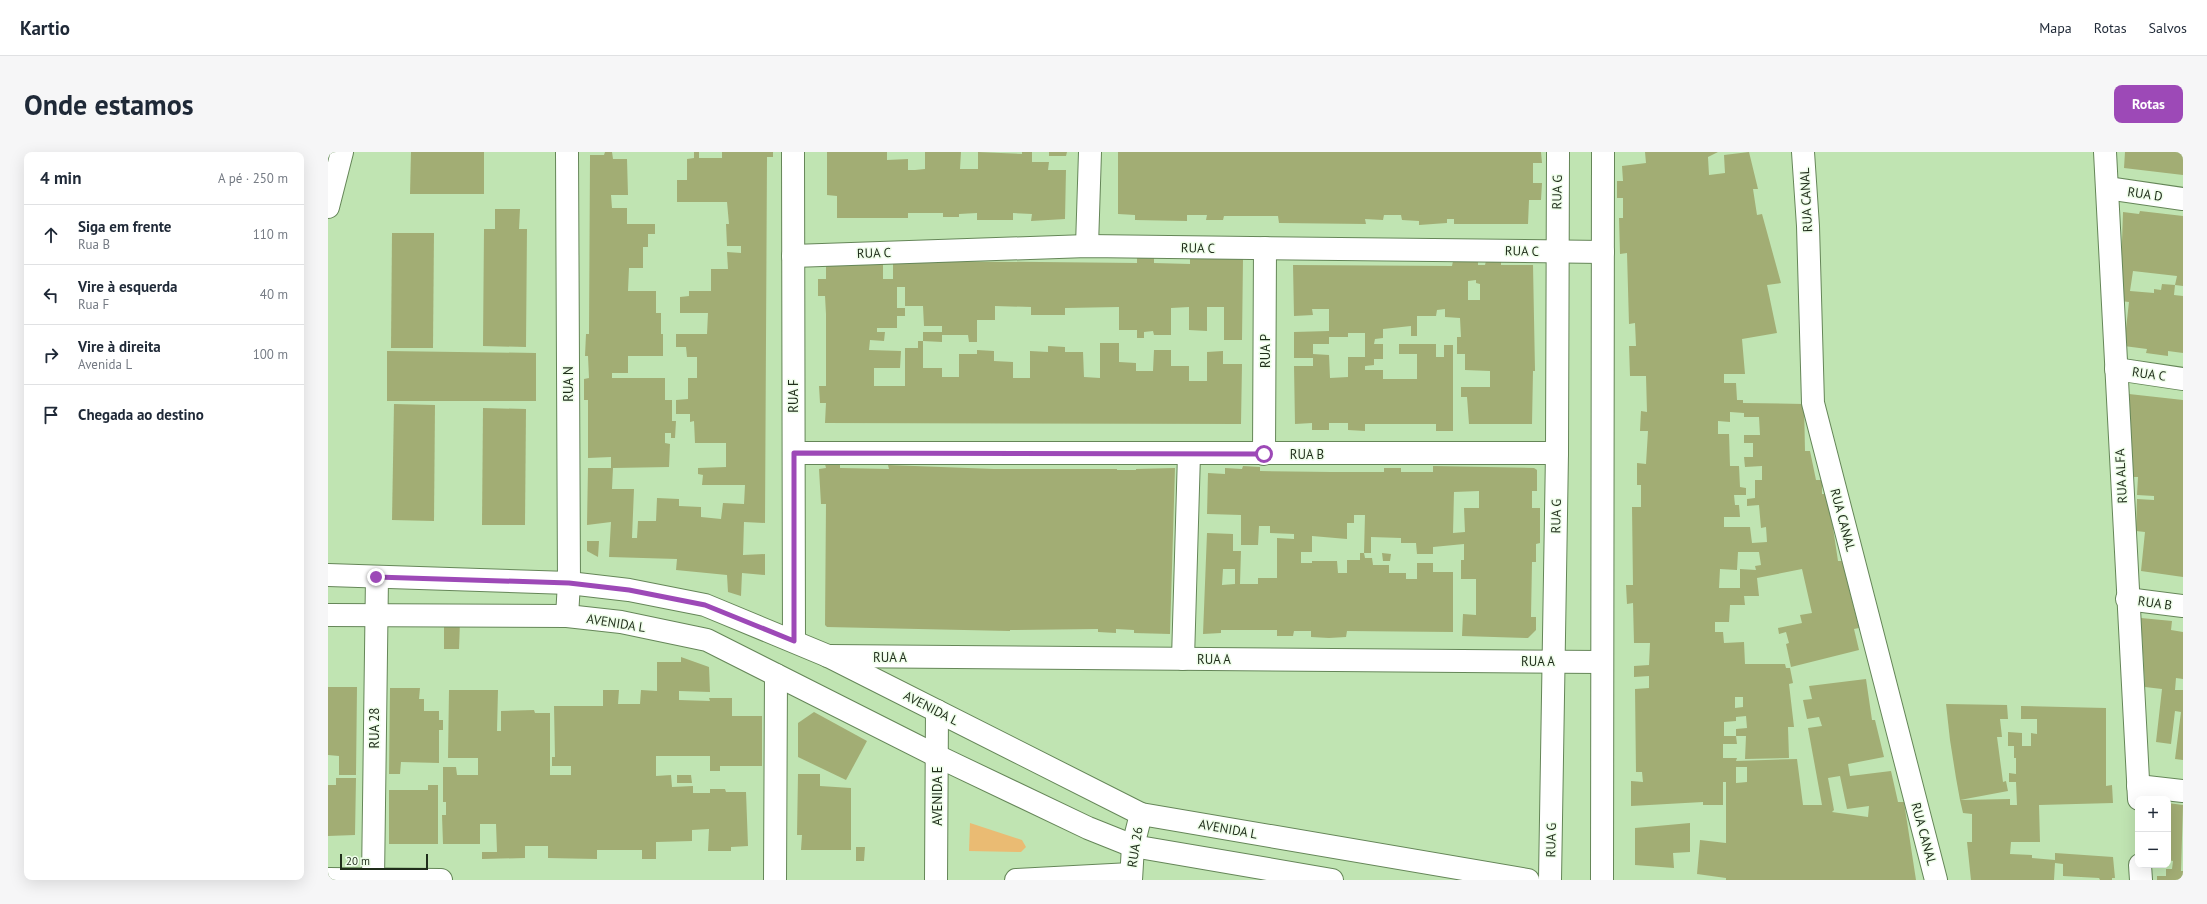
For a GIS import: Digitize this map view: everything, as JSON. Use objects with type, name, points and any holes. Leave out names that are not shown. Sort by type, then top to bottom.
[{"type":"street","points":[[328,207],[342,152]]},
{"type":"street","name":"RUA N","points":[[567,152],[569,583],[567,616]]},
{"type":"street","name":"RUA F","points":[[793,152],[794,641]]},
{"type":"street","points":[[1087,246],[1090,152]]},
{"type":"street","name":"RUA G","points":[[1550,880],[1557,453],[1558,152]]},
{"type":"street","points":[[1602,880],[1601,662],[1603,152]]},
{"type":"street","name":"RUA CANAL","points":[[1803,152],[1808,226],[1813,403],[1936,880]]},
{"type":"street","name":"RUA ALFA","points":[[2105,152],[2138,792]]},
{"type":"street","name":"RUA D","points":[[2107,188],[2183,199]]},
{"type":"street","name":"RUA C","points":[[793,256],[1087,246],[1603,252]]},
{"type":"street","name":"RUA P","points":[[1264,454],[1265,248]]},
{"type":"street","name":"RUA C","points":[[2116,369],[2183,379]]},
{"type":"street","name":"RUA B","points":[[794,453],[1557,453]]},
{"type":"street","points":[[1183,659],[1189,454]]},
{"type":"street","name":"AVENIDA L","points":[[328,575],[569,583],[629,590],[705,605],[828,656],[1141,814],[1528,880]]},
{"type":"street","name":"RUA 28","points":[[373,880],[376,577]]},
{"type":"street","name":"RUA B","points":[[2127,599],[2183,606]]},
{"type":"street","name":"AVENIDA L","points":[[328,615],[567,616],[621,622],[707,640],[937,756],[1088,828],[1133,846],[1332,880]]},
{"type":"street","name":"RUA A","points":[[828,656],[1601,662]]},
{"type":"street","points":[[775,880],[776,675]]},
{"type":"street","name":"AVENIDA E","points":[[936,880],[937,711]]},
{"type":"street","points":[[2138,792],[2183,791]]},
{"type":"street","name":"RUA 26","points":[[1130,877],[1133,846],[1141,814]]},
{"type":"street","points":[[2140,868],[2141,880]]},
{"type":"street","points":[[1016,880],[1130,877]]},
{"type":"street","points":[[328,879],[441,880]]},
{"type":"shaded area","points":[[970,823],[1022,840],[1026,847],[1021,852],[969,851]]},
{"type":"building","points":[[411,152],[484,152],[484,194],[410,194]]},
{"type":"building","points":[[605,152],[612,152],[613,159],[627,159],[628,195],[611,195],[612,208],[627,208],[627,224],[655,224],[655,234],[648,234],[648,247],[643,247],[643,268],[629,268],[628,291],[656,291],[656,313],[661,313],[661,334],[663,334],[663,356],[628,356],[628,373],[612,373],[612,378],[665,378],[665,400],[672,400],[672,421],[676,421],[675,438],[671,438],[671,433],[665,433],[665,443],[670,444],[669,467],[613,468],[612,489],[634,489],[632,538],[637,538],[638,521],[656,521],[657,498],[679,499],[679,506],[701,507],[701,517],[721,519],[723,503],[744,504],[745,485],[702,485],[703,475],[698,474],[698,468],[726,467],[726,443],[695,443],[694,421],[690,422],[690,414],[676,414],[676,400],[688,399],[688,378],[697,378],[697,357],[687,357],[686,347],[676,347],[676,334],[707,334],[708,313],[680,313],[680,297],[689,296],[689,291],[711,291],[711,269],[728,269],[727,252],[741,253],[741,246],[727,246],[726,224],[729,224],[727,202],[677,202],[677,180],[687,180],[687,159],[694,158],[694,152],[699,152],[699,158],[722,158],[722,152],[773,152],[773,157],[767,157],[765,523],[744,522],[743,555],[765,554],[765,575],[742,573],[741,596],[728,592],[727,575],[676,570],[677,559],[609,557],[611,522],[587,525],[588,468],[611,468],[611,457],[588,458],[588,400],[584,400],[584,379],[589,378],[588,356],[585,356],[586,334],[589,334],[590,155],[604,155]]},
{"type":"building","points":[[827,152],[887,152],[887,160],[908,159],[908,170],[915,170],[925,169],[925,152],[961,152],[960,169],[978,169],[978,152],[1022,154],[1022,152],[1032,152],[1032,162],[1049,162],[1048,170],[1066,170],[1065,219],[1031,221],[1032,214],[1013,213],[1013,220],[977,220],[977,213],[959,214],[959,217],[943,217],[943,213],[908,213],[908,218],[837,218],[837,196],[827,195]]},
{"type":"building","points":[[1049,152],[1067,152],[1066,156],[1049,156]]},
{"type":"building","points":[[1118,152],[1541,152],[1542,163],[1533,163],[1533,183],[1542,183],[1541,200],[1529,200],[1528,224],[1454,224],[1454,219],[1447,219],[1447,223],[1419,225],[1419,221],[1402,220],[1401,215],[1384,215],[1383,220],[1365,219],[1366,224],[1279,223],[1278,216],[1224,216],[1223,220],[1206,220],[1207,215],[1187,215],[1187,221],[1135,220],[1135,215],[1118,214]]},
{"type":"building","points":[[1645,152],[1718,152],[1708,157],[1709,175],[1725,173],[1724,155],[1749,152],[1758,189],[1753,189],[1757,215],[1762,214],[1781,283],[1767,285],[1777,333],[1742,339],[1745,374],[1724,374],[1724,383],[1736,383],[1737,400],[1743,400],[1743,403],[1804,404],[1805,451],[1810,451],[1816,480],[1822,480],[1822,494],[1828,494],[1838,561],[1842,561],[1859,628],[1854,629],[1859,650],[1791,667],[1786,644],[1789,643],[1786,632],[1779,634],[1778,628],[1802,623],[1800,615],[1812,613],[1802,569],[1757,578],[1759,596],[1744,596],[1745,605],[1730,605],[1729,622],[1715,622],[1715,632],[1723,632],[1724,643],[1744,642],[1745,664],[1785,664],[1786,668],[1790,668],[1793,683],[1789,684],[1794,727],[1788,727],[1789,758],[1745,759],[1746,736],[1736,736],[1737,744],[1723,744],[1723,758],[1737,758],[1736,761],[1797,759],[1803,805],[1822,805],[1808,728],[1822,726],[1819,717],[1807,719],[1803,700],[1812,699],[1809,686],[1866,679],[1872,720],[1875,720],[1884,757],[1848,764],[1850,776],[1891,771],[1898,802],[1904,802],[1916,880],[1726,880],[1726,878],[1697,874],[1700,840],[1726,843],[1726,782],[1723,782],[1723,805],[1703,805],[1703,802],[1631,806],[1631,781],[1643,782],[1642,772],[1636,772],[1635,689],[1649,688],[1649,676],[1634,677],[1634,666],[1649,665],[1650,643],[1634,643],[1633,603],[1627,604],[1626,585],[1633,585],[1632,507],[1641,507],[1641,485],[1637,485],[1637,463],[1646,464],[1648,431],[1640,431],[1641,411],[1647,412],[1646,376],[1630,376],[1629,346],[1636,346],[1635,323],[1629,324],[1627,253],[1620,254],[1619,218],[1623,218],[1623,198],[1617,198],[1617,181],[1623,181],[1622,166],[1646,163]],"holes":[[[1730,412],[1744,413],[1744,417],[1759,417],[1760,435],[1744,435],[1744,443],[1753,443],[1753,457],[1744,457],[1745,467],[1762,466],[1762,480],[1755,480],[1755,498],[1747,499],[1747,506],[1759,505],[1761,528],[1766,527],[1767,542],[1752,543],[1750,527],[1724,527],[1724,517],[1740,517],[1739,505],[1735,505],[1734,495],[1746,495],[1746,488],[1740,487],[1739,466],[1730,466],[1729,434],[1718,434],[1718,421],[1730,422]],[[1738,552],[1759,552],[1761,565],[1755,566],[1756,570],[1740,569],[1740,588],[1719,588],[1720,569],[1737,570]],[[1735,697],[1743,697],[1743,707],[1735,708]],[[1746,716],[1747,728],[1736,729],[1736,736],[1724,736],[1724,722],[1736,721],[1736,717]],[[1736,767],[1747,767],[1747,782],[1736,783]],[[1840,776],[1847,809],[1869,806],[1868,817],[1832,812],[1834,810],[1828,778]]]},
{"type":"building","points":[[2125,152],[2183,152],[2183,175],[2124,168]]},
{"type":"building","points":[[495,209],[520,209],[519,229],[527,229],[526,347],[483,346],[484,229],[495,229]]},
{"type":"building","points":[[2140,211],[2183,216],[2183,286],[2175,285],[2174,295],[2183,296],[2183,353],[2168,351],[2168,356],[2146,353],[2147,349],[2124,346],[2129,302],[2120,301],[2123,212],[2139,214]],"holes":[[[2133,271],[2177,276],[2175,285],[2162,284],[2161,290],[2154,289],[2154,293],[2130,291]]]},
{"type":"building","points":[[392,233],[434,233],[433,348],[391,348]]},
{"type":"building","points":[[1137,256],[1154,256],[1154,263],[1190,264],[1190,258],[1243,259],[1242,340],[1224,340],[1224,307],[1207,307],[1207,331],[1189,330],[1189,307],[1171,308],[1171,335],[1154,335],[1153,331],[1144,332],[1144,338],[1137,338],[1137,330],[1119,330],[1119,307],[1065,308],[1065,315],[1031,315],[1031,307],[995,306],[995,320],[977,320],[977,342],[969,342],[968,335],[942,335],[942,342],[923,341],[923,368],[942,368],[942,377],[959,377],[959,354],[977,354],[977,350],[994,351],[994,361],[1013,362],[1013,378],[1030,378],[1030,351],[1048,352],[1048,346],[1065,347],[1065,352],[1083,352],[1084,377],[1100,378],[1100,343],[1119,343],[1119,362],[1136,363],[1136,371],[1153,371],[1154,350],[1171,350],[1171,366],[1189,366],[1189,381],[1207,381],[1207,352],[1223,351],[1223,364],[1242,364],[1241,424],[825,423],[826,403],[820,403],[819,386],[826,386],[826,314],[825,296],[818,296],[818,279],[826,279],[826,258],[883,260],[883,279],[893,279],[893,259],[924,261],[1137,263]],"holes":[[[897,287],[905,287],[905,306],[923,306],[924,326],[942,326],[942,332],[923,332],[923,341],[918,341],[918,348],[905,348],[905,386],[874,386],[874,368],[900,368],[901,351],[869,350],[870,340],[884,341],[885,332],[877,332],[877,328],[897,328],[897,316],[905,316],[905,308],[897,308]]]},
{"type":"building","points":[[1453,261],[1478,261],[1478,265],[1485,265],[1486,261],[1501,261],[1501,265],[1533,265],[1535,371],[1533,371],[1532,424],[1469,424],[1467,397],[1461,397],[1461,387],[1490,387],[1490,371],[1465,370],[1465,354],[1457,354],[1457,337],[1461,337],[1460,318],[1445,317],[1445,309],[1437,310],[1436,316],[1417,316],[1417,336],[1411,336],[1411,326],[1383,329],[1383,338],[1375,339],[1374,344],[1383,344],[1383,359],[1374,359],[1374,365],[1365,366],[1365,370],[1383,370],[1383,379],[1417,379],[1417,354],[1399,354],[1399,344],[1436,344],[1436,357],[1444,357],[1444,345],[1453,345],[1453,431],[1436,431],[1436,424],[1365,424],[1365,431],[1348,430],[1348,423],[1329,423],[1329,430],[1312,430],[1312,423],[1295,424],[1294,366],[1313,366],[1313,358],[1294,358],[1294,332],[1329,331],[1329,309],[1312,309],[1313,315],[1294,316],[1293,265],[1452,266]],"holes":[[[1476,280],[1476,283],[1480,284],[1480,300],[1468,300],[1468,281]],[[1348,333],[1365,333],[1365,357],[1348,357],[1348,377],[1330,378],[1329,355],[1313,354],[1313,344],[1329,344],[1329,337],[1348,337]]]},
{"type":"building","points":[[387,351],[536,353],[536,401],[387,401]]},
{"type":"building","points":[[2129,394],[2183,400],[2183,577],[2141,571],[2145,532],[2136,531],[2137,499],[2154,500],[2154,496],[2137,495],[2138,477],[2131,477]]},
{"type":"building","points":[[394,404],[435,405],[434,521],[392,520]]},
{"type":"building","points":[[483,408],[526,409],[525,525],[482,525]]},
{"type":"building","points":[[825,464],[840,465],[840,468],[889,469],[888,465],[994,469],[1136,470],[1175,468],[1170,634],[1134,633],[1134,630],[1116,629],[1116,633],[1098,632],[1098,629],[1010,631],[827,627],[825,625],[826,504],[821,504],[819,469],[826,468]]},
{"type":"building","points":[[1243,466],[1260,467],[1260,471],[1384,472],[1384,468],[1401,468],[1401,472],[1433,472],[1433,466],[1534,468],[1537,470],[1537,491],[1532,491],[1532,508],[1540,508],[1540,543],[1536,544],[1536,562],[1532,562],[1531,617],[1536,617],[1536,630],[1528,638],[1462,636],[1463,614],[1476,615],[1476,579],[1461,579],[1461,560],[1464,560],[1464,544],[1433,547],[1433,554],[1417,554],[1416,543],[1401,543],[1401,538],[1371,537],[1371,553],[1364,553],[1365,558],[1372,558],[1373,565],[1389,565],[1389,573],[1406,573],[1406,579],[1417,579],[1417,563],[1433,563],[1433,572],[1453,572],[1453,632],[1347,631],[1346,637],[1329,638],[1311,637],[1311,631],[1294,631],[1293,636],[1277,636],[1277,630],[1221,630],[1221,633],[1203,634],[1207,533],[1233,534],[1233,551],[1241,551],[1240,584],[1258,584],[1258,578],[1277,578],[1277,538],[1294,539],[1294,534],[1270,533],[1270,526],[1259,526],[1258,545],[1241,545],[1241,515],[1207,514],[1208,473],[1225,474],[1225,468],[1242,469]],"holes":[[[1479,491],[1479,508],[1464,508],[1465,532],[1453,533],[1454,492]],[[1354,515],[1365,515],[1364,553],[1360,553],[1360,560],[1347,560],[1347,573],[1338,573],[1337,561],[1312,561],[1312,563],[1301,563],[1301,552],[1312,552],[1312,536],[1347,539],[1347,523],[1354,523]],[[1223,569],[1235,569],[1235,584],[1222,585]]]},
{"type":"building","points":[[587,541],[599,541],[598,557],[587,551]]},
{"type":"building","points":[[1382,553],[1391,554],[1390,561],[1383,561]]},
{"type":"building","points":[[2141,618],[2172,621],[2171,630],[2183,632],[2183,679],[2176,678],[2175,690],[2183,690],[2183,760],[2175,759],[2181,712],[2175,711],[2171,744],[2156,742],[2162,689],[2145,687]]},
{"type":"building","points":[[444,622],[460,622],[459,649],[444,649]]},
{"type":"building","points":[[681,657],[709,667],[710,692],[679,691],[679,700],[710,701],[709,698],[732,698],[732,716],[762,716],[762,766],[720,766],[720,771],[710,771],[710,756],[656,756],[656,776],[671,775],[672,787],[693,786],[693,793],[710,793],[710,789],[725,789],[726,792],[746,792],[748,846],[731,847],[731,851],[708,851],[709,829],[692,830],[692,841],[656,842],[656,859],[642,859],[642,850],[597,850],[597,859],[548,858],[548,846],[525,846],[525,858],[482,859],[482,852],[497,852],[496,824],[480,824],[480,844],[443,844],[442,815],[446,815],[446,802],[443,802],[443,767],[456,767],[457,775],[478,775],[478,758],[448,758],[449,690],[498,690],[497,731],[501,731],[501,711],[534,710],[535,713],[550,713],[550,775],[571,775],[571,766],[552,766],[552,757],[555,757],[554,706],[603,706],[603,690],[619,690],[618,704],[640,704],[641,690],[657,691],[657,662],[681,662]]},
{"type":"building","points":[[328,687],[357,687],[356,775],[339,775],[339,756],[328,755]]},
{"type":"building","points":[[390,688],[420,688],[419,699],[424,699],[424,711],[439,711],[439,720],[443,720],[443,730],[439,730],[439,763],[401,762],[400,774],[389,774]]},
{"type":"building","points":[[1946,704],[2007,705],[2008,719],[2000,719],[2002,737],[1997,737],[2003,782],[2006,781],[2008,791],[1960,800],[1950,740]]},
{"type":"building","points":[[2021,706],[2106,708],[2106,786],[2112,785],[2113,803],[2039,805],[2040,842],[2011,842],[2010,854],[2032,855],[2032,858],[2055,860],[2055,853],[2113,857],[2115,878],[2112,878],[2112,880],[2100,880],[2099,878],[2063,876],[2063,864],[2055,863],[2054,880],[1971,880],[1967,842],[1972,842],[1972,814],[1963,813],[1960,800],[2010,799],[2010,805],[2017,805],[2016,782],[2009,782],[2009,773],[2016,774],[2016,758],[2014,758],[2014,746],[2008,746],[2008,732],[2022,733],[2022,746],[2031,746],[2031,733],[2037,734],[2037,719],[2021,719]]},
{"type":"building","points":[[814,712],[867,741],[846,780],[798,757],[798,723]]},
{"type":"building","points":[[798,774],[820,774],[820,786],[851,788],[851,850],[801,850],[802,835],[797,835]]},
{"type":"building","points":[[677,775],[691,775],[692,783],[677,783]]},
{"type":"building","points":[[336,778],[356,778],[355,835],[328,836],[328,785],[336,785]]},
{"type":"building","points":[[428,785],[438,785],[438,844],[389,844],[389,790],[428,790]]},
{"type":"building","points":[[2171,803],[2183,805],[2181,871],[2183,871],[2183,880],[2157,880],[2157,876],[2166,876],[2166,869],[2172,869],[2173,861],[2171,861]]},
{"type":"building","points":[[1690,823],[1690,852],[1673,853],[1674,868],[1635,865],[1635,828]]},
{"type":"building","points":[[856,847],[865,847],[864,861],[856,861]]},
{"type":"route","points":[[376,577],[569,583],[629,590],[705,605],[794,641],[794,453],[1264,454]]}]
